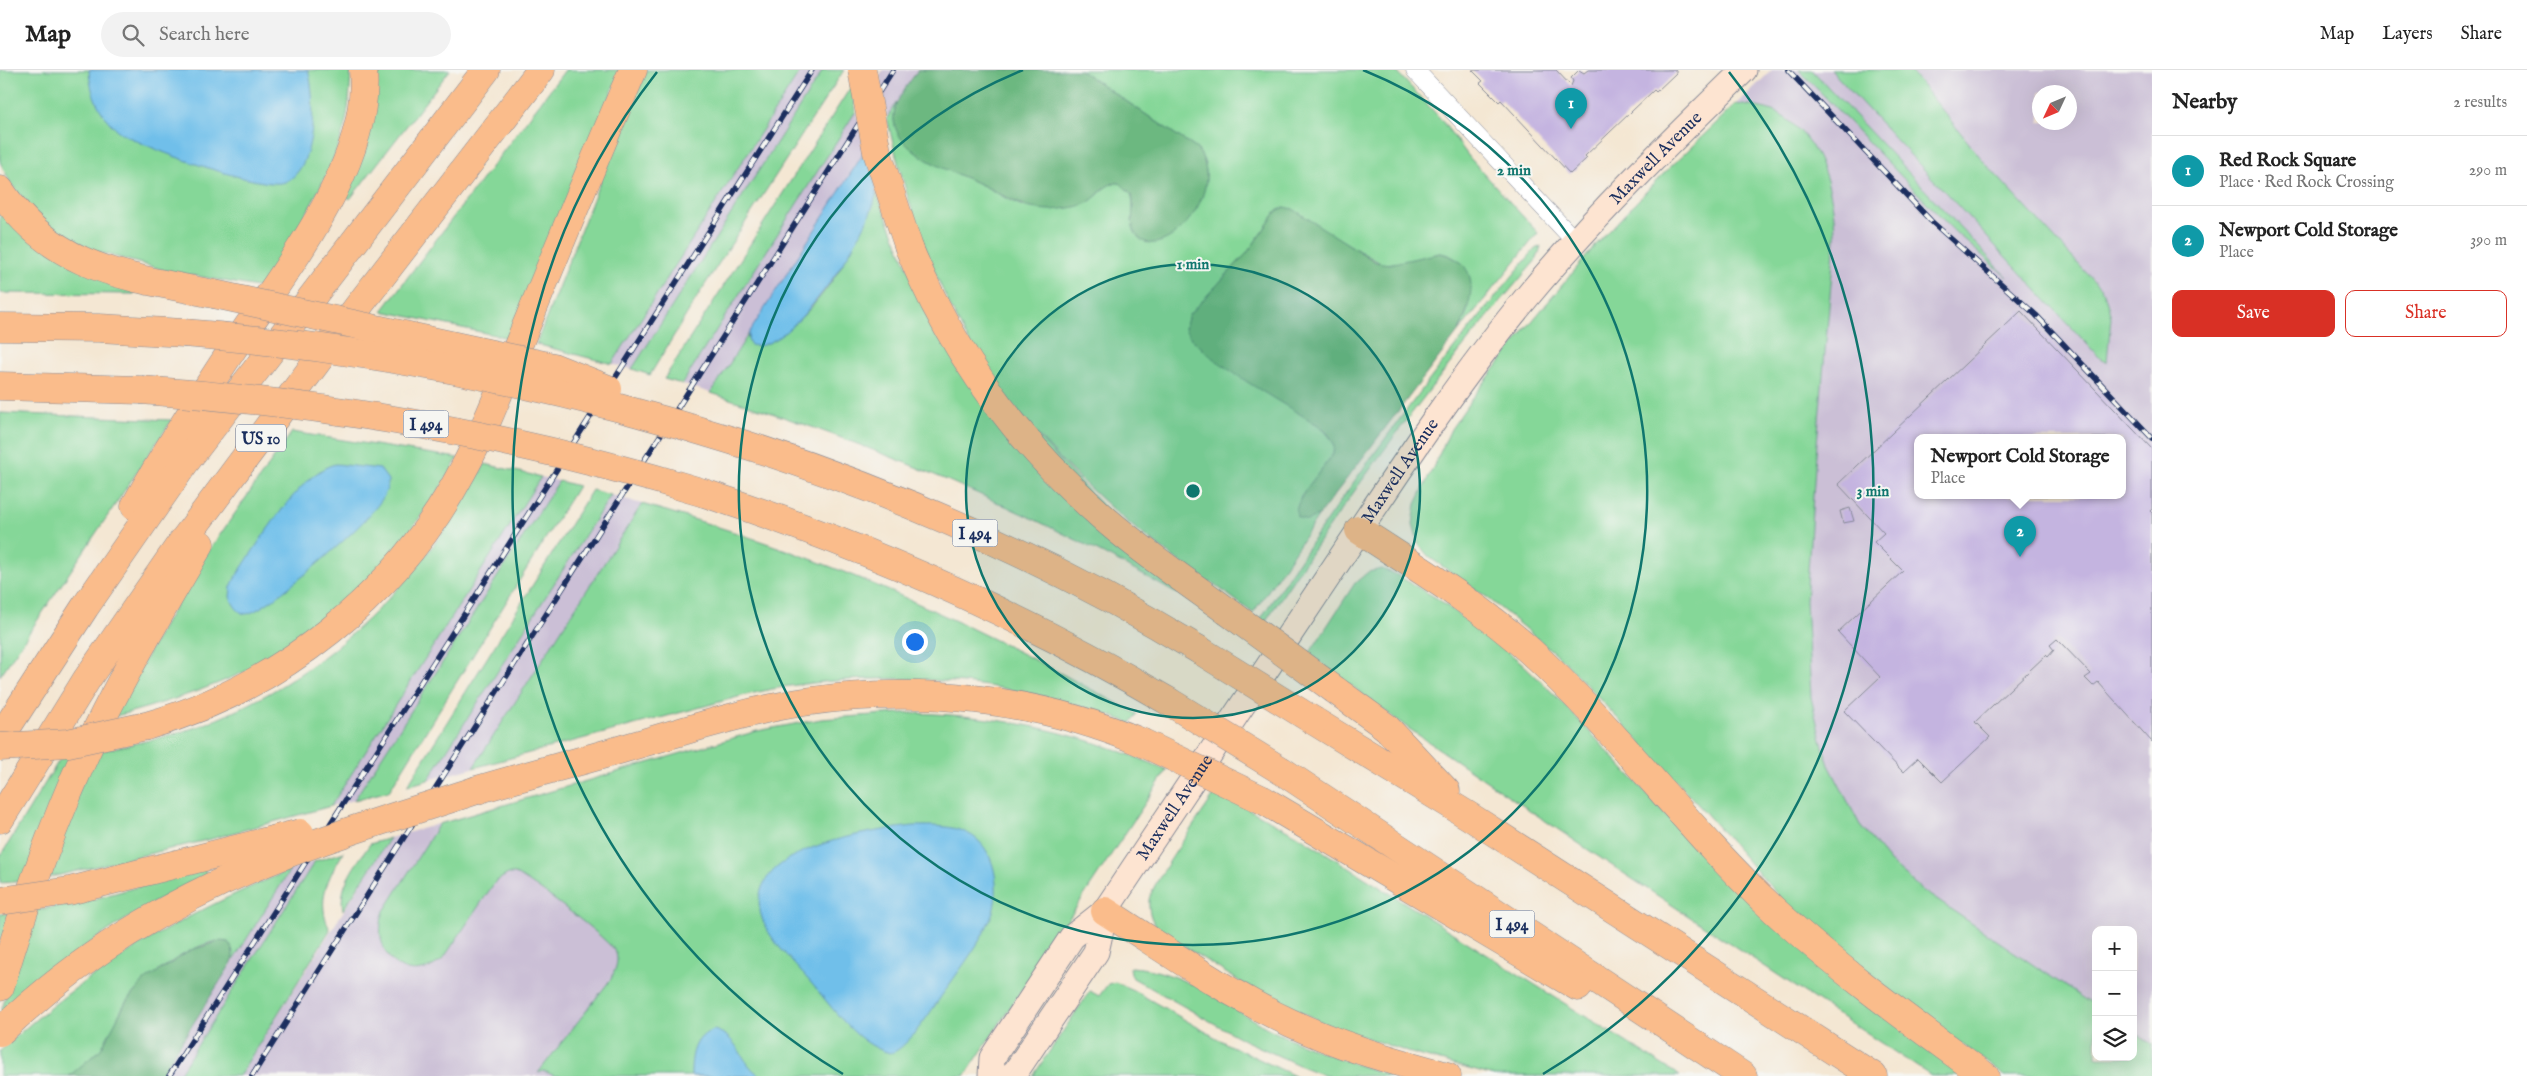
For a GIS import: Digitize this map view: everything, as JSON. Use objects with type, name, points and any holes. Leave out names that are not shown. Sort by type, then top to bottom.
[{"type":"highway","points":[[38,679],[170,444],[290,263],[335,188],[358,132],[363,106],[363,70]]},
{"type":"highway","name":"US 10","points":[[0,738],[104,578],[184,464],[486,70]]},
{"type":"highway","name":"US 10","points":[[0,819],[124,623],[357,308],[541,70]]},
{"type":"highway","points":[[0,747],[68,743],[146,726],[197,709],[229,695],[299,654],[338,624],[368,597],[424,534],[455,486],[485,425],[633,70]]},
{"type":"highway","points":[[862,70],[877,152],[909,248],[940,315],[962,351],[988,392],[1031,446],[1106,520],[1386,727],[1470,816]]},
{"type":"highway","points":[[0,190],[16,211],[38,234],[82,262],[112,273],[553,367],[737,442]]},
{"type":"highway","name":"I 494","points":[[0,328],[99,328],[184,333],[315,346],[442,366],[610,404],[737,442],[834,475],[976,534],[1089,588],[1201,651],[1470,816],[1872,1076]]},
{"type":"highway","name":"I 494","points":[[0,386],[141,390],[303,405],[430,424],[557,452],[704,493],[804,528],[925,576],[1042,631],[1168,701],[1282,772],[1743,1076]]},
{"type":"highway","points":[[0,987],[44,853],[98,729],[150,630],[265,432]]},
{"type":"highway","points":[[1359,530],[1462,598],[1516,639],[1577,698],[1774,910],[1851,976],[1985,1076]]},
{"type":"highway","points":[[0,901],[69,890],[477,790],[729,718],[807,702],[870,696],[941,696],[1016,705],[1080,720],[1141,742],[1263,800],[1335,840],[1539,965],[1736,1076]]},
{"type":"highway","points":[[0,1032],[31,1004],[88,960],[144,923],[200,892],[293,852],[477,790]]},
{"type":"highway","points":[[1105,911],[1230,991],[1292,1024],[1359,1051],[1447,1076]]},
{"type":"main road","name":"Maxwell Avenue","points":[[991,1076],[992,1058],[1072,937],[1105,911],[1359,530],[1475,362],[1575,241],[1662,149],[1744,70]]},
{"type":"main road","name":"Maxwell Avenue","points":[[1010,1076],[1016,1072],[1096,952],[1105,911]]},
{"type":"street","points":[[1415,70],[1575,241]]},
{"type":"shaded area","points":[[801,70],[823,70],[632,369],[612,364]]},
{"type":"shaded area","points":[[883,70],[918,70],[887,118],[880,75]]},
{"type":"shaded area","points":[[1772,70],[2152,70],[2152,1076],[2082,1076],[1416,504],[1451,429],[1528,326],[1626,212]]},
{"type":"shaded area","points":[[856,111],[865,151],[711,393],[682,384]]},
{"type":"shaded area","points":[[541,477],[559,481],[354,800],[331,806]]},
{"type":"shaded area","points":[[611,495],[642,504],[473,768],[428,780]]},
{"type":"shaded area","points":[[496,807],[843,1076],[239,1076],[390,838]]},
{"type":"shaded area","points":[[315,861],[178,1076],[160,1076],[290,870]]},
{"type":"green space","points":[[0,70],[351,70],[350,95],[346,119],[335,155],[306,214],[262,288],[164,270],[91,250],[64,237],[40,218],[11,184],[0,162]]},
{"type":"green space","points":[[375,70],[450,70],[350,199],[345,195]]},
{"type":"green space","points":[[565,70],[621,70],[509,338],[382,311]]},
{"type":"green space","points":[[647,70],[801,70],[612,364],[536,344],[612,151]]},
{"type":"green space","points":[[823,70],[844,70],[699,294],[650,375],[632,369]]},
{"type":"green space","points":[[918,70],[1080,70],[1197,149],[1205,167],[1205,187],[1198,206],[1186,223],[1172,236],[1157,243],[1144,241],[1134,230],[1132,195],[1120,183],[1109,185],[1085,204],[1051,210],[1023,205],[942,168],[916,153],[905,144],[898,133],[894,121],[898,100]]},
{"type":"green space","points":[[1080,70],[1395,70],[1439,117],[1470,158],[1538,233],[1459,331],[1468,309],[1462,263],[1449,255],[1440,253],[1405,262],[1382,264],[1284,207],[1277,211],[1247,253],[1189,315],[1216,359],[1321,427],[1334,442],[1333,454],[1300,498],[1310,520],[1320,514],[1253,613],[1210,581],[1208,583],[1119,515],[1073,472],[1024,419],[995,382],[965,335],[936,276],[913,213],[887,118],[896,103],[895,120],[899,134],[909,146],[937,165],[1023,206],[1042,209],[1087,201],[1114,182],[1126,187],[1130,192],[1133,204],[1132,223],[1196,209],[1206,179],[1205,164],[1197,149]]},
{"type":"green space","points":[[1799,70],[1812,70],[2008,278],[1954,231]]},
{"type":"green space","points":[[1831,70],[1910,70],[1985,163],[2104,292],[2111,317],[2107,362],[2100,358]]},
{"type":"green space","points":[[852,85],[856,111],[682,384],[664,379]]},
{"type":"green space","points":[[1736,104],[1757,107],[1777,113],[1792,123],[1805,136],[1815,151],[1828,185],[1832,203],[1835,238],[1815,466],[1806,601],[1811,697],[1829,765],[1861,827],[1890,862],[1922,890],[2092,1004],[2092,1061],[2137,1061],[2137,1035],[2152,1044],[2152,1076],[2005,1076],[1877,981],[1782,900],[1704,811],[1563,660],[1488,598],[1429,557],[1419,545],[1413,524],[1416,504],[1451,429],[1473,397],[1528,326],[1595,246],[1658,179]]},
{"type":"green space","points":[[876,192],[930,321],[1180,589],[1177,594],[1065,534],[949,481],[831,434],[711,393],[749,333],[748,338],[767,343],[786,331],[820,297],[847,257]]},
{"type":"green space","points":[[1285,207],[1293,209],[1376,262],[1389,264],[1440,253],[1454,258],[1463,265],[1469,274],[1471,284],[1468,308],[1459,331],[1320,514],[1307,521],[1297,517],[1296,510],[1303,494],[1333,454],[1334,446],[1330,436],[1321,427],[1225,367],[1193,340],[1185,328],[1189,315],[1247,253],[1277,211]]},
{"type":"green space","points":[[0,210],[134,290],[134,294],[0,293]]},
{"type":"green space","points":[[1541,246],[1537,259],[1464,346],[1361,482],[1265,622],[1261,618],[1325,523],[1392,429],[1498,293],[1535,249]]},
{"type":"green space","points":[[0,413],[172,420],[0,676]]},
{"type":"green space","points":[[292,432],[458,458],[426,509],[389,556],[347,600],[301,639],[259,665],[235,676],[160,704],[112,717],[198,566]]},
{"type":"green space","points":[[485,464],[541,477],[331,806],[211,839],[43,879],[95,752],[165,736],[205,724],[250,704],[292,679],[331,651],[368,619],[402,584],[460,506]]},
{"type":"green space","points":[[559,481],[578,486],[389,791],[354,800]]},
{"type":"green space","points":[[592,490],[611,495],[428,780],[407,786]]},
{"type":"green space","points":[[642,504],[780,548],[896,594],[1001,643],[1137,714],[1131,723],[1051,698],[970,684],[929,680],[846,680],[788,686],[755,693],[473,768]]},
{"type":"green space","points":[[1382,569],[1395,574],[1438,599],[1522,663],[1561,701],[1677,826],[1967,1076],[1931,1076],[1593,853],[1405,726],[1309,654],[1355,583],[1368,572]]},
{"type":"green space","points":[[899,713],[968,717],[1036,727],[1102,745],[1167,770],[965,1076],[555,1076],[544,1071],[538,1073],[611,979],[616,966],[617,956],[611,946],[586,924],[515,874],[508,874],[495,882],[443,959],[429,968],[416,971],[404,969],[386,953],[382,940],[381,926],[384,911],[439,824],[757,731],[821,719]]},
{"type":"green space","points":[[77,754],[26,881],[0,883],[0,857],[61,757]]},
{"type":"green space","points":[[1216,792],[1297,835],[1680,1076],[1494,1076],[1408,1052],[1324,1023],[1242,983],[1164,934],[1154,923],[1149,910],[1149,900],[1159,879]]},
{"type":"green space","points":[[390,838],[343,910],[343,892],[354,868],[370,844]]},
{"type":"green space","points":[[344,852],[328,880],[325,890],[324,909],[330,930],[239,1076],[178,1076],[315,861]]},
{"type":"green space","points":[[205,868],[206,874],[152,904],[99,937],[49,973],[1,1012],[32,911],[90,900]]},
{"type":"green space","points":[[290,870],[231,964],[233,957],[228,942],[216,941],[203,945],[172,961],[134,993],[123,1007],[106,1043],[93,1057],[69,1076],[0,1076],[0,1051],[33,1022],[101,970],[173,926],[250,887]]},
{"type":"green space","points":[[14,913],[0,959],[0,914]]},
{"type":"green space","points":[[220,941],[228,942],[231,947],[233,955],[231,964],[160,1076],[69,1076],[101,1049],[126,1002],[145,980],[191,950]]},
{"type":"green space","points":[[1130,967],[1150,969],[1187,982],[1289,1039],[1363,1067],[1393,1076],[1326,1076],[1303,1067],[1244,1040],[1133,978]]},
{"type":"green space","points":[[1115,982],[1133,990],[1227,1044],[1295,1076],[1033,1076],[1090,991],[1099,996],[1108,984]]},
{"type":"water","points":[[89,70],[308,70],[311,82],[313,114],[312,131],[303,163],[296,175],[285,182],[272,183],[227,174],[149,146],[117,130],[106,118],[97,103],[91,87]]},
{"type":"water","points":[[865,151],[874,177],[876,192],[872,209],[846,258],[807,311],[786,331],[767,344],[751,345],[748,340],[749,333]]},
{"type":"water","points":[[336,464],[380,469],[388,480],[383,498],[363,522],[310,571],[255,611],[245,614],[238,610],[230,597],[231,587],[235,578],[280,512],[294,495],[322,469]]},
{"type":"water","points":[[914,826],[941,826],[961,830],[977,839],[985,848],[990,858],[996,882],[996,894],[991,917],[971,954],[913,1036],[897,1050],[890,1053],[867,1042],[856,1034],[785,954],[763,921],[760,896],[769,876],[787,860],[811,848],[868,833]]},
{"type":"water","points":[[714,1030],[723,1033],[729,1038],[748,1065],[761,1076],[691,1076],[693,1055],[697,1042],[707,1033]]},
{"type":"building","points":[[1472,70],[1556,70],[1571,86],[1573,81],[1571,78],[1579,70],[1584,73],[1588,70],[1676,70],[1676,73],[1656,92],[1654,90],[1585,156],[1587,158],[1570,174],[1501,100],[1499,102],[1480,83],[1483,81]]},
{"type":"building","points":[[2021,311],[2152,449],[2152,509],[2150,511],[2152,513],[2152,742],[2098,682],[2093,686],[2085,678],[2091,674],[2057,639],[2050,645],[2054,650],[2048,657],[2046,655],[1975,722],[1990,737],[1942,782],[1918,758],[1903,772],[1844,711],[1880,677],[1838,632],[1903,571],[1874,542],[1884,533],[1838,484]]},
{"type":"building","points":[[1850,508],[1854,521],[1843,523],[1840,511]]},
{"type":"railway","points":[[169,1076],[812,70]]},
{"type":"railway","points":[[252,1076],[893,70]]},
{"type":"railway","points":[[1788,70],[1931,221],[2036,315],[2152,438]]},
{"type":"place","name":"Red Rock Square","points":[[1571,129]]},
{"type":"place","name":"Newport Cold Storage","points":[[2020,557]]}]
